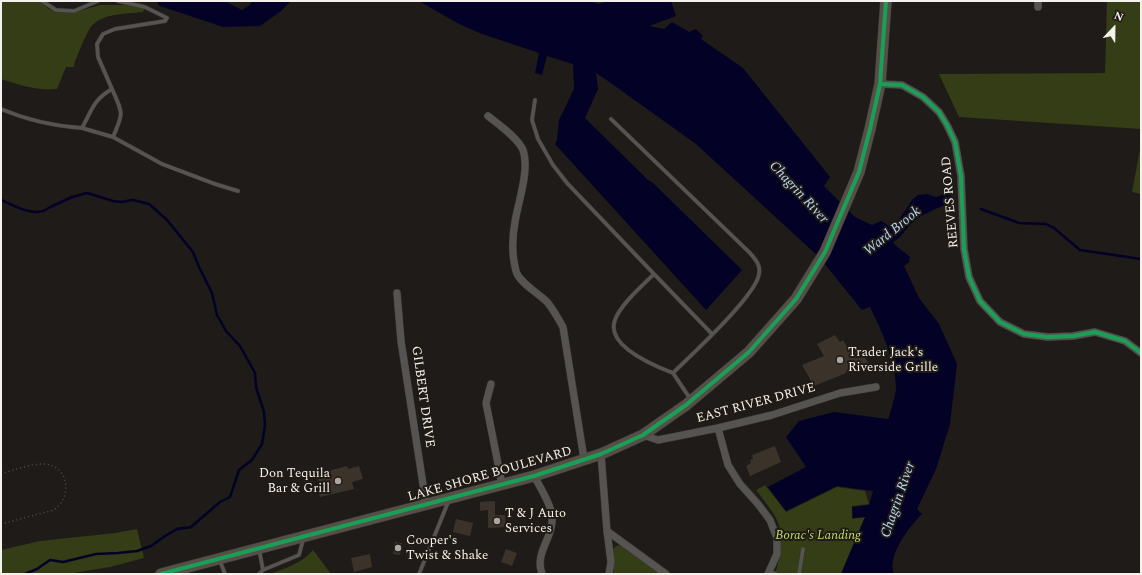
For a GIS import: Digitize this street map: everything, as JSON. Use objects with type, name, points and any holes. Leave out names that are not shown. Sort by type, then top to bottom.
[{"type":"main road","name":"LAKE SHORE BOULEVARD","points":[[160,574],[534,476],[601,454],[643,435],[692,400],[749,352],[796,299],[825,252],[859,172],[880,84],[886,1]]},
{"type":"street","name":"REEVES ROAD","points":[[880,84],[902,85],[923,98],[939,112],[947,125],[955,142],[961,176],[964,249],[968,277],[980,301],[1000,322],[1024,334],[1048,337],[1073,336],[1095,332],[1125,341],[1141,354]]},
{"type":"street","points":[[488,116],[513,137],[523,150],[525,168],[514,224],[513,249],[516,273],[547,302],[563,327],[584,459]]},
{"type":"street","name":"GILBERT DRIVE","points":[[397,293],[401,341],[426,504]]},
{"type":"street","points":[[491,384],[486,402],[502,484]]},
{"type":"street","name":"EAST RIVER DRIVE","points":[[643,435],[658,440],[718,428],[772,414],[840,393],[876,387]]},
{"type":"street","points":[[718,428],[728,465],[740,484],[770,520],[777,538],[777,554],[771,573]]},
{"type":"street","points":[[601,454],[611,562],[609,574]]},
{"type":"street","points":[[534,476],[543,492],[552,515],[550,533],[541,554],[539,566],[542,574]]},
{"type":"street","points":[[607,531],[666,574]]},
{"type":"lane","points":[[42,1],[56,10],[74,11],[98,1]]},
{"type":"lane","points":[[113,137],[121,119],[121,110],[98,57],[97,44],[103,34],[115,29],[165,21],[167,18],[145,7],[118,1]]},
{"type":"lane","points":[[82,128],[93,104],[102,95],[112,89]]},
{"type":"lane","points":[[535,100],[532,120],[538,139],[553,165],[567,183],[712,334]]},
{"type":"lane","points":[[1,109],[38,122],[64,127],[82,128],[113,137],[162,164],[238,191]]},
{"type":"lane","points":[[611,119],[750,253],[760,268],[759,275],[751,291],[712,334],[673,373]]},
{"type":"lane","points":[[654,274],[620,310],[614,321],[614,333],[621,343],[634,354],[655,366],[673,373],[692,400]]},
{"type":"lane","points":[[419,574],[450,497]]},
{"type":"lane","points":[[259,574],[263,570],[299,555],[304,536]]},
{"type":"lane","points":[[259,548],[263,570]]},
{"type":"lane","points":[[799,574],[803,549]]},
{"type":"lane","points":[[219,558],[225,574]]},
{"type":"path","points":[[1,474],[45,464],[56,469],[60,473],[64,478],[66,488],[64,498],[54,510],[1,524]]},
{"type":"green space","points":[[1,1],[39,1],[49,9],[71,13],[100,5],[145,7],[143,12],[113,15],[105,17],[93,24],[85,38],[74,67],[66,67],[57,89],[43,89],[1,79]]},
{"type":"green space","points":[[1107,1],[1141,1],[1141,129],[959,117],[939,74],[1105,73]]},
{"type":"green space","points":[[1141,144],[1141,194],[1132,192]]},
{"type":"green space","name":"Borac's Landing","points":[[765,485],[786,512],[837,487],[865,491],[869,504],[852,506],[852,519],[865,517],[841,574],[774,574],[779,557],[781,535],[780,527],[771,510],[756,490]]},
{"type":"green space","points":[[137,529],[144,558],[110,567],[67,574],[1,574],[1,550],[40,541],[115,533]]},
{"type":"green space","points":[[622,545],[663,574],[614,574],[613,549],[616,546]]},
{"type":"green space","points":[[313,550],[331,574],[270,574],[299,562]]},
{"type":"water","points":[[156,1],[224,1],[242,10],[250,5],[252,1],[291,1],[281,11],[260,26],[223,27],[160,6]]},
{"type":"water","name":"Chagrin River","points":[[419,1],[589,1],[599,4],[608,1],[671,1],[676,16],[649,26],[664,29],[672,22],[689,32],[696,29],[703,36],[701,39],[743,68],[830,177],[824,186],[855,217],[872,225],[881,221],[891,227],[898,221],[912,200],[918,195],[927,194],[936,197],[950,192],[952,193],[948,204],[920,217],[893,242],[910,257],[909,262],[904,266],[919,298],[939,324],[957,364],[950,424],[936,469],[917,509],[922,514],[911,526],[896,550],[893,566],[894,574],[841,574],[865,517],[853,518],[852,507],[869,505],[873,491],[837,486],[786,511],[768,487],[806,467],[786,437],[799,421],[834,412],[888,419],[895,394],[895,377],[887,346],[870,307],[862,310],[819,257],[696,144],[596,73],[598,89],[585,118],[742,270],[706,310],[555,144],[557,140],[559,120],[574,89],[573,64],[547,56],[542,75],[535,73],[539,53],[482,34],[459,24]]},
{"type":"building","name":"Trader Jack's Riverside Grille","points":[[835,335],[840,342],[843,340],[851,354],[861,349],[868,363],[853,371],[851,369],[844,374],[814,386],[802,365],[824,356],[817,344]]},
{"type":"building","points":[[775,446],[781,462],[750,476],[746,466],[751,463],[750,460],[753,459],[752,455]]},
{"type":"building","name":"Don Tequila Bar & Grill","points":[[347,466],[348,469],[359,466],[363,479],[352,482],[354,489],[320,497],[318,488],[320,487],[317,474]]},
{"type":"building","points":[[495,501],[495,515],[505,515],[506,527],[488,528],[488,510],[480,511],[480,502]]},
{"type":"building","points":[[456,519],[473,523],[470,536],[453,532]]},
{"type":"building","name":"Cooper's Twist & Shake","points":[[395,542],[402,543],[400,555],[393,554]]},
{"type":"building","points":[[506,549],[517,553],[512,566],[501,562]]},
{"type":"building","points":[[370,554],[372,567],[354,572],[351,558]]},
{"type":"waterway","points":[[1,200],[33,212],[43,211],[72,197],[87,193],[113,201],[121,202],[133,200],[149,204],[167,220],[193,252],[212,293],[217,315],[226,331],[240,346],[255,373],[256,387],[264,412],[265,425],[262,444],[252,460],[239,470],[230,497],[220,502],[191,527],[177,529],[151,546],[137,551],[96,554],[63,562],[50,560],[37,569],[25,574]]},
{"type":"waterway","name":"Ward Brook","points":[[981,209],[1019,223],[1046,224],[1054,228],[1080,250],[1141,259]]},
{"type":"cycle path","points":[[161,574],[534,476],[601,454],[643,435],[686,405],[749,352],[796,299],[825,252],[859,172],[870,129],[880,84],[886,1]]},
{"type":"cycle path","points":[[880,84],[902,85],[923,97],[939,112],[947,125],[955,142],[961,176],[964,249],[969,277],[980,301],[1000,322],[1024,334],[1048,337],[1073,336],[1095,332],[1125,341],[1141,353]]},
{"type":"place","name":"Trader Jack's Riverside Grille","points":[[840,360]]},
{"type":"place","name":"Don Tequila Bar & Grill","points":[[338,481]]},
{"type":"place","name":"T & J Auto Services","points":[[497,521]]},
{"type":"place","name":"Cooper's Twist & Shake","points":[[398,548]]}]
